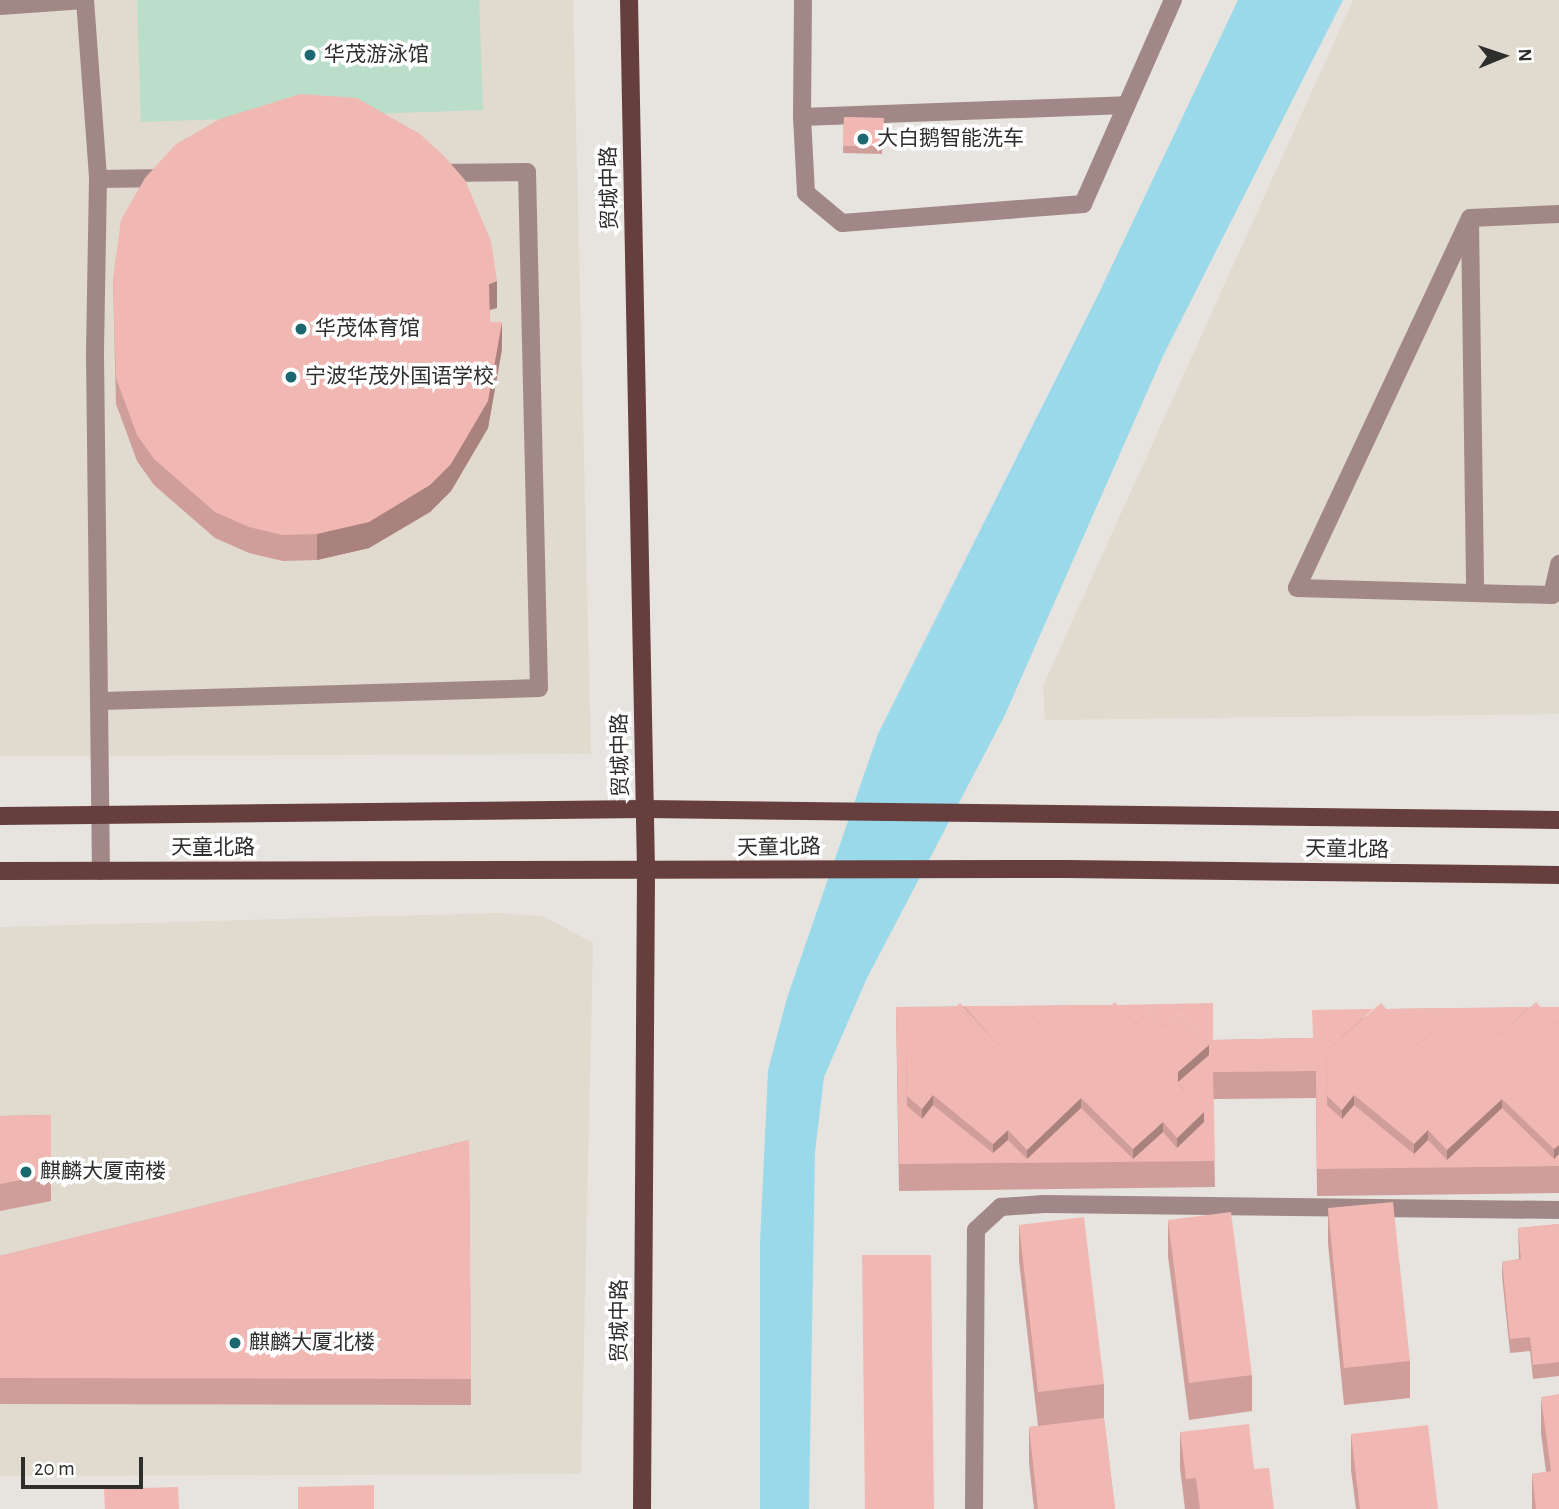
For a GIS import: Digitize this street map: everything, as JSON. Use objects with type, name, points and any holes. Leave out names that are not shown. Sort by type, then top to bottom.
[{"type":"main road","name":"贸城中路","points":[[629,0],[646,872],[642,1509]]},
{"type":"main road","points":[[0,816],[645,809],[1559,820]]},
{"type":"main road","name":"天童北路","points":[[0,871],[646,872],[1066,869],[1559,875]]},
{"type":"street","points":[[0,6],[85,0],[98,179],[95,354],[102,701],[101,871]]},
{"type":"street","points":[[803,0],[802,117],[806,193],[842,223],[1083,204],[1173,0]]},
{"type":"street","points":[[802,117],[1126,105]]},
{"type":"street","points":[[102,701],[539,688],[527,172],[416,174]]},
{"type":"street","points":[[98,179],[181,177]]},
{"type":"street","points":[[1470,218],[1559,214]]},
{"type":"street","points":[[1470,218],[1297,588],[1552,595],[1559,564]]},
{"type":"street","points":[[1470,218],[1475,593]]},
{"type":"street","points":[[974,1509],[976,1230],[1001,1207],[1044,1204],[1559,1210]]},
{"type":"shaded area","name":"宁波华茂外国语学校","points":[[0,0],[573,0],[591,754],[0,756]]},
{"type":"shaded area","points":[[1353,0],[1559,0],[1559,714],[1045,720],[1043,686]]},
{"type":"shaded area","points":[[498,913],[543,916],[593,943],[581,1474],[0,1476],[0,927]]},
{"type":"green space","name":"华茂游泳馆","points":[[137,0],[479,0],[483,110],[141,122]]},
{"type":"water","points":[[1238,0],[1343,0],[1163,356],[1004,717],[867,978],[824,1077],[815,1152],[809,1509],[760,1509],[760,1243],[768,1070],[787,998],[878,734],[1099,293]]},
{"type":"building","name":"华茂体育馆","points":[[300,94],[357,98],[420,134],[443,155],[465,180],[491,241],[497,281],[489,284],[490,322],[502,322],[488,401],[451,464],[430,485],[369,522],[317,534],[283,535],[249,527],[215,512],[154,459],[137,435],[116,378],[113,278],[121,220],[145,178],[176,144],[220,119]]},
{"type":"building","name":"大白鹅智能洗车","points":[[844,117],[884,118],[882,146],[843,146]]},
{"type":"building","points":[[1115,1002],[1135,1024],[1150,1011],[1164,1028],[1180,1013],[1209,1045],[1178,1072],[1178,1084],[1204,1112],[1177,1138],[1163,1122],[1133,1149],[1081,1098],[1027,1150],[1008,1130],[993,1144],[933,1095],[922,1109],[907,1096],[906,1051],[960,1003],[998,1045],[1031,1015],[1055,1042],[1072,1027],[1078,1035]]},
{"type":"building","points":[[1536,1002],[1556,1025],[1559,1022],[1559,1145],[1554,1149],[1502,1099],[1447,1150],[1428,1130],[1414,1144],[1354,1095],[1342,1110],[1327,1096],[1326,1051],[1381,1003],[1418,1045],[1452,1015],[1476,1042],[1492,1027],[1499,1035]]},
{"type":"building","points":[[1213,1003],[1213,1040],[1313,1038],[1312,1010],[1373,1009],[1326,1051],[1327,1105],[1342,1119],[1354,1105],[1414,1154],[1428,1140],[1447,1160],[1502,1108],[1554,1159],[1559,1154],[1559,1166],[1317,1169],[1316,1071],[1213,1072],[1215,1161],[899,1164],[896,1007],[956,1007],[906,1051],[907,1106],[922,1119],[933,1105],[993,1153],[1008,1140],[1027,1159],[1081,1108],[1133,1159],[1163,1132],[1177,1148],[1204,1122],[1204,1112],[1178,1082],[1209,1055],[1209,1045],[1180,1013],[1164,1028],[1150,1011],[1135,1024],[1117,1005]]},
{"type":"building","points":[[1112,1005],[1078,1035],[1072,1027],[1055,1042],[1031,1015],[998,1045],[964,1006]]},
{"type":"building","points":[[1530,1007],[1499,1035],[1492,1027],[1476,1042],[1452,1015],[1418,1045],[1386,1009]]},
{"type":"building","points":[[1540,1007],[1559,1007],[1559,1022],[1556,1025]]},
{"type":"building","points":[[51,1115],[51,1174],[0,1184],[0,1116]]},
{"type":"building","name":"麒麟大厦北楼","points":[[469,1140],[471,1379],[0,1378],[0,1256]]},
{"type":"building","points":[[1393,1202],[1410,1361],[1344,1368],[1328,1208]]},
{"type":"building","points":[[1231,1212],[1252,1375],[1189,1383],[1168,1220]]},
{"type":"building","points":[[1084,1217],[1104,1384],[1038,1392],[1019,1225]]},
{"type":"building","points":[[1559,1224],[1559,1362],[1533,1365],[1530,1337],[1510,1339],[1502,1262],[1521,1259],[1518,1228]]},
{"type":"building","points":[[862,1255],[931,1255],[934,1509],[865,1509]]},
{"type":"building","points":[[1559,1394],[1559,1509],[1536,1509],[1532,1474],[1551,1471],[1541,1397]]},
{"type":"building","points":[[1104,1418],[1115,1509],[1038,1509],[1029,1427]]},
{"type":"building","points":[[1249,1424],[1254,1469],[1269,1468],[1274,1509],[1200,1509],[1196,1478],[1186,1479],[1180,1432]]},
{"type":"building","points":[[1428,1425],[1438,1509],[1360,1509],[1351,1434]]},
{"type":"building","points":[[374,1485],[374,1509],[298,1509],[298,1487]]},
{"type":"building","points":[[178,1487],[179,1509],[105,1509],[104,1489]]},
{"type":"place","name":"华茂游泳馆","points":[[310,55]]},
{"type":"place","name":"大白鹅智能洗车","points":[[863,139]]},
{"type":"place","name":"华茂体育馆","points":[[301,329]]},
{"type":"place","name":"宁波华茂外国语学校","points":[[291,377]]},
{"type":"place","name":"麒麟大厦南楼","points":[[26,1172]]},
{"type":"place","name":"麒麟大厦北楼","points":[[235,1343]]}]
